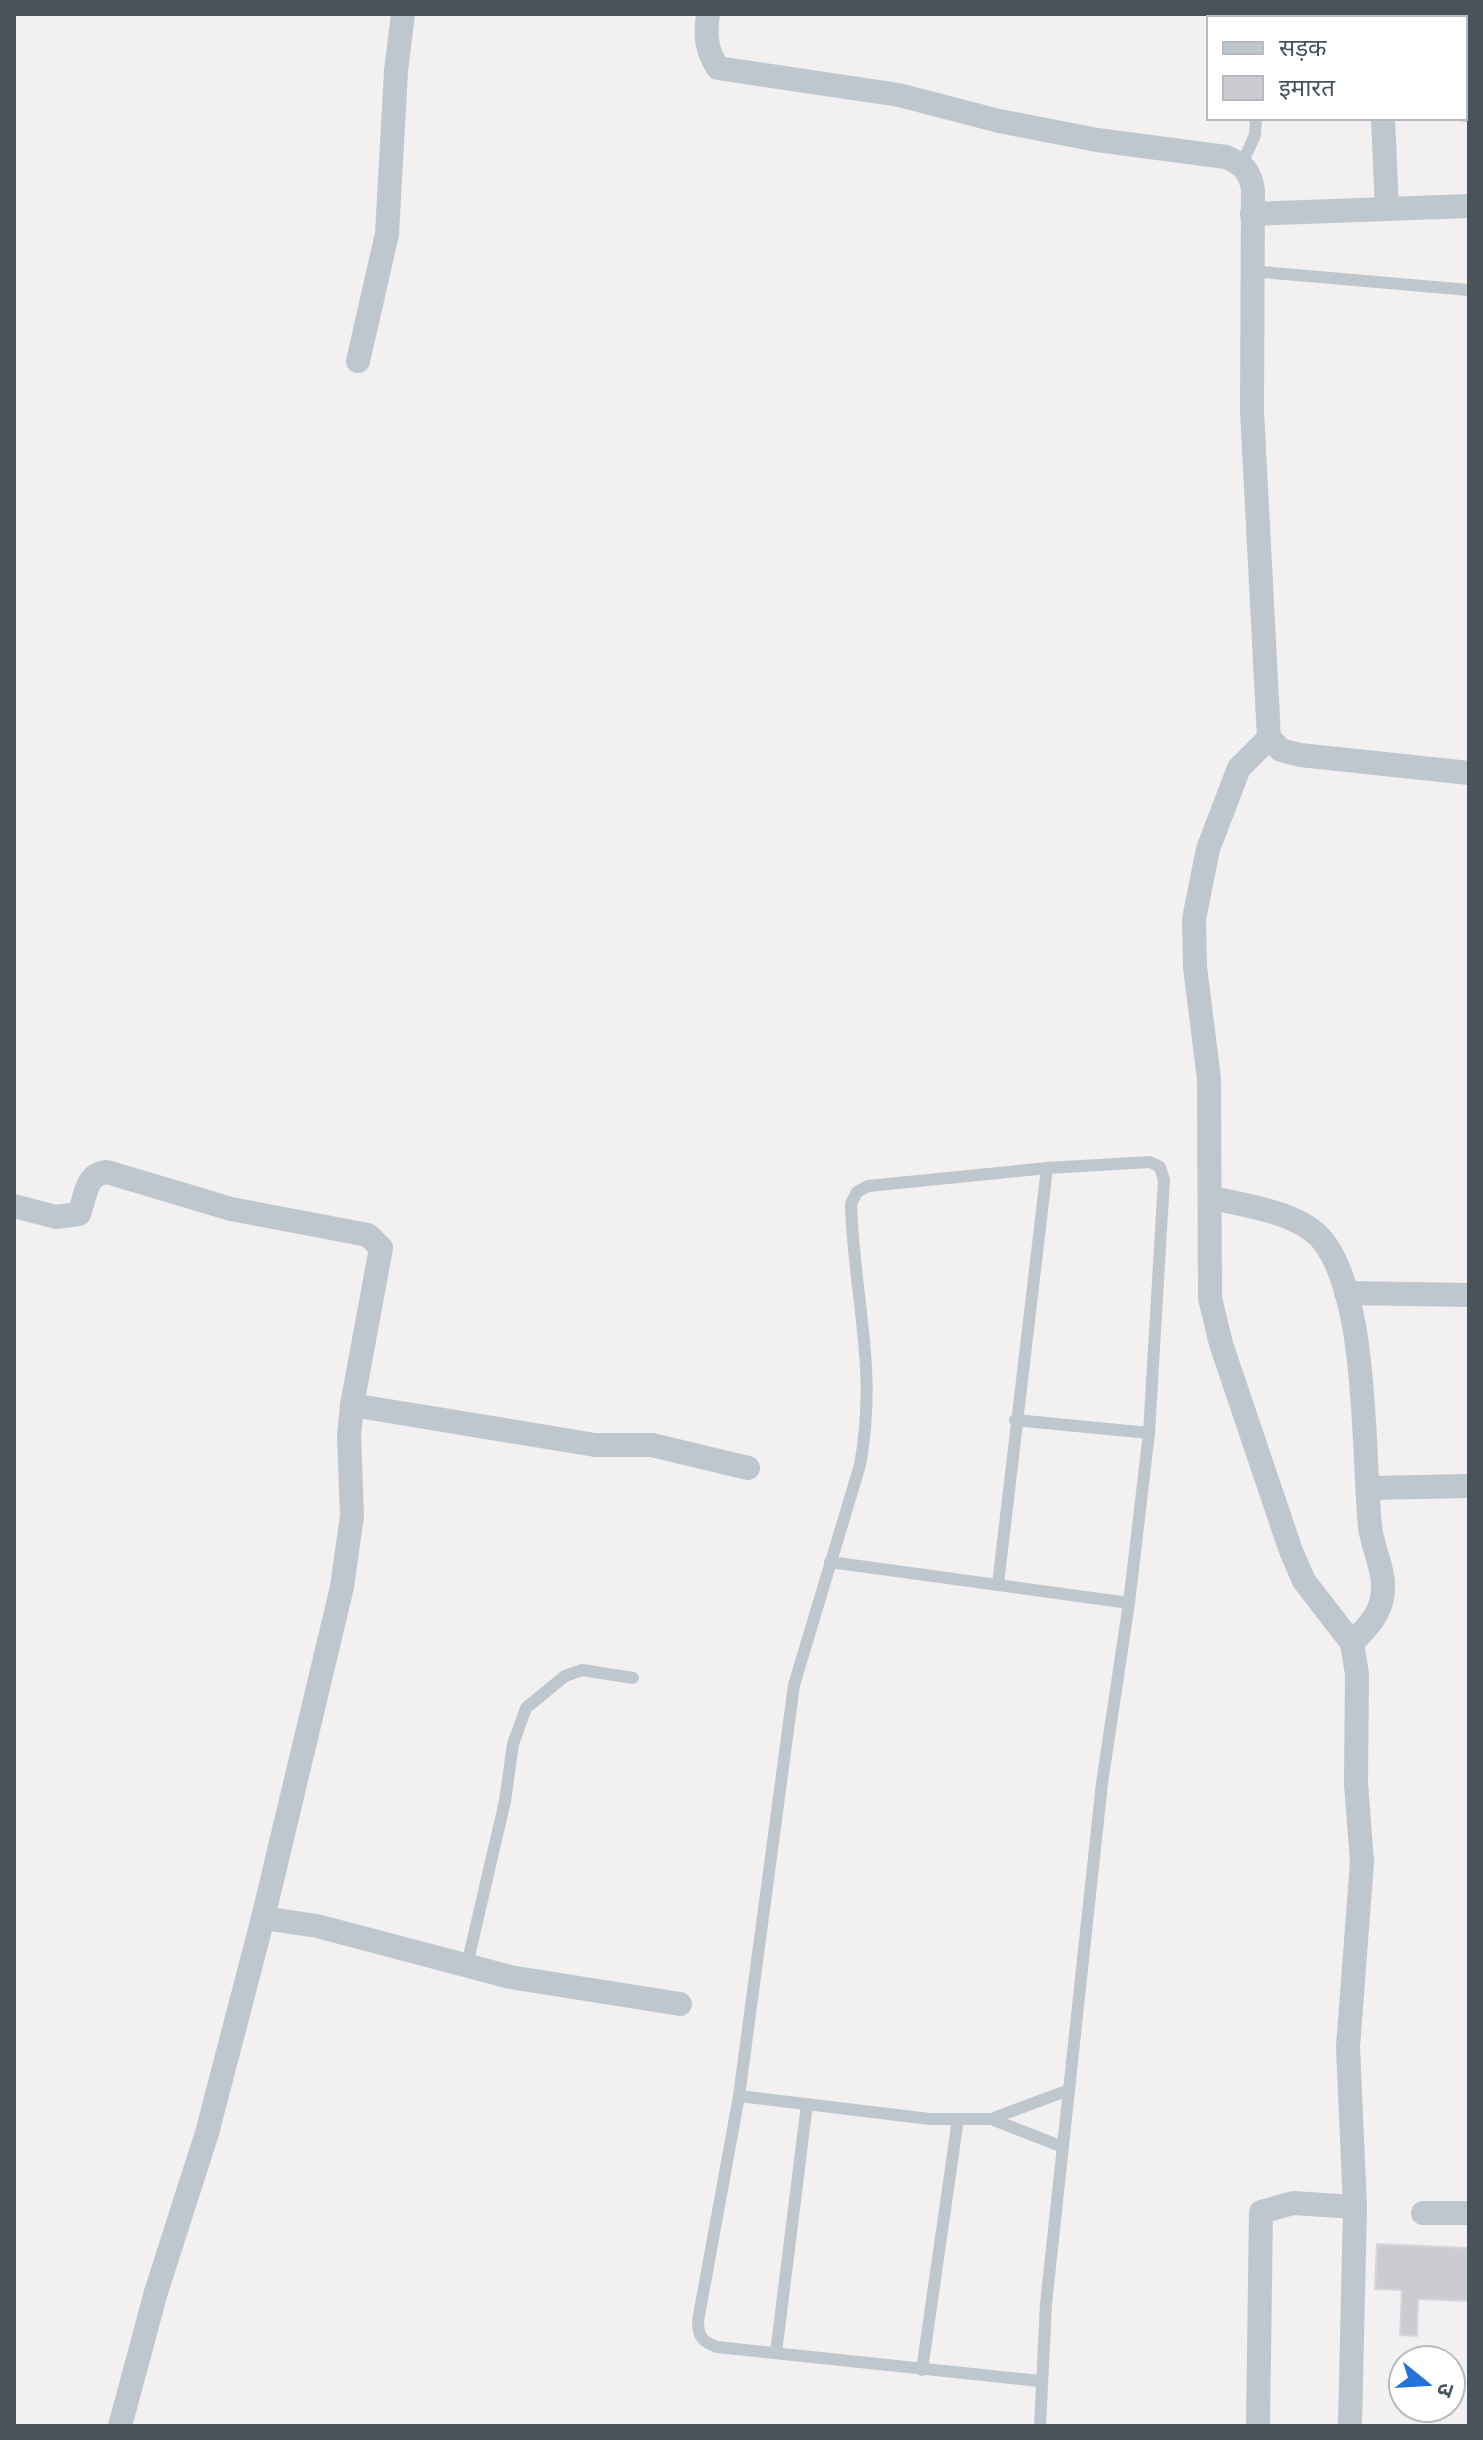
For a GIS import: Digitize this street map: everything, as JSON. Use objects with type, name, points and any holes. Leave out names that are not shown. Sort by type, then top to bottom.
[{"type":"street","points":[[358,361],[387,234],[396,71],[403,14]]},
{"type":"street","points":[[708,14],[706,34],[709,54],[718,68],[899,95],[999,121],[1097,140],[1226,157],[1242,164],[1250,173],[1252,214],[1253,424],[1269,738],[1281,750],[1300,755],[1469,773]]},
{"type":"street","points":[[1383,120],[1387,208]]},
{"type":"street","points":[[1252,214],[1469,206]]},
{"type":"street","points":[[1269,738],[1239,768],[1208,849],[1194,919],[1195,967],[1209,1079],[1210,1298],[1221,1344],[1304,1581],[1352,1643],[1357,1674],[1356,1783],[1362,1862],[1348,2047],[1355,2207],[1350,2426]]},
{"type":"street","points":[[14,1206],[69,1218],[79,1214],[90,1179],[97,1173],[107,1172],[231,1209],[368,1235],[381,1248],[352,1405],[349,1436],[352,1516],[342,1587],[263,1918],[207,2133],[156,2292],[120,2426]]},
{"type":"street","points":[[1210,1197],[1286,1217],[1310,1228],[1326,1245],[1346,1293],[1360,1378],[1370,1488],[1370,1526],[1382,1570],[1382,1602],[1375,1617],[1352,1643]]},
{"type":"street","points":[[1346,1293],[1469,1295]]},
{"type":"street","points":[[352,1405],[595,1445],[652,1445],[748,1468]]},
{"type":"street","points":[[1370,1488],[1469,1486]]},
{"type":"street","points":[[263,1918],[317,1926],[510,1977],[680,2004]]},
{"type":"street","points":[[1258,2426],[1261,2212],[1293,2203],[1355,2207]]},
{"type":"street","points":[[1423,2213],[1469,2213]]},
{"type":"lane","points":[[1242,164],[1255,135],[1256,120]]},
{"type":"lane","points":[[1251,271],[1469,290]]},
{"type":"lane","points":[[1040,2381],[717,2347],[706,2343],[698,2334],[739,2096],[794,1685],[860,1465],[869,1407],[868,1352],[851,1204],[857,1192],[868,1186],[1047,1168],[1150,1162],[1160,1167],[1164,1180],[1149,1433],[1129,1603],[1102,1783],[1040,2381],[1040,2426]]},
{"type":"lane","points":[[998,1584],[1047,1168]]},
{"type":"lane","points":[[1015,1420],[1149,1433]]},
{"type":"lane","points":[[830,1562],[1129,1603]]},
{"type":"lane","points":[[467,1965],[505,1801],[513,1744],[526,1708],[565,1676],[582,1670],[606,1671],[633,1678]]},
{"type":"lane","points":[[739,2096],[958,2119],[991,2119],[1069,2090]]},
{"type":"lane","points":[[776,2353],[807,2104]]},
{"type":"lane","points":[[922,2370],[958,2119]]},
{"type":"lane","points":[[991,2119],[1063,2147]]},
{"type":"building","points":[[1377,2244],[1469,2248],[1469,2301],[1418,2299],[1417,2336],[1400,2335],[1402,2290],[1375,2289]]}]
